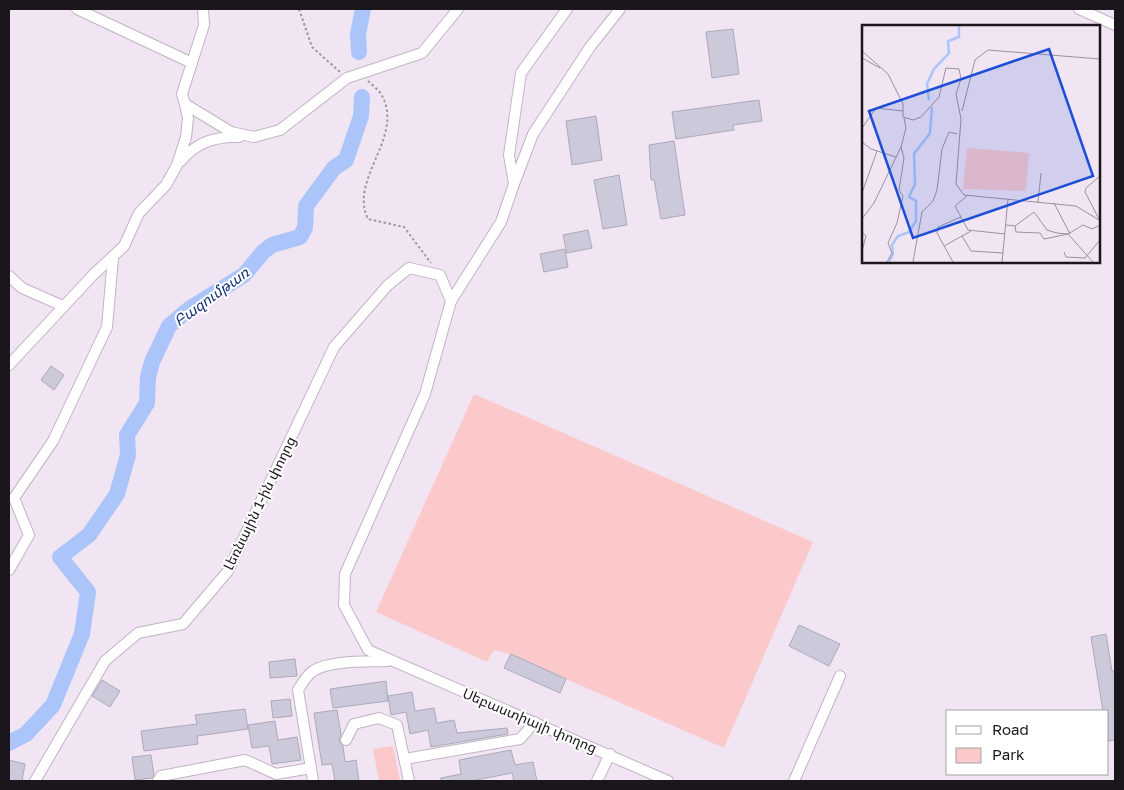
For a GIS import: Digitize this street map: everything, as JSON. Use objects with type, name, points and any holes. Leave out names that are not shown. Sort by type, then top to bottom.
[{"type":"street","points":[[77,9],[192,63]]},
{"type":"street","points":[[178,165],[186,137],[188,118],[182,94],[204,26],[202,9]]},
{"type":"street","points":[[9,365],[63,306],[124,246],[139,213],[166,185],[188,152],[201,143],[230,136],[254,137],[280,130],[347,78],[422,53],[458,9]]},
{"type":"street","points":[[514,184],[509,155],[521,73],[566,9]]},
{"type":"street","name":"Սեբաստիայի փողոց","points":[[620,9],[590,47],[533,134],[501,222],[451,301],[425,394],[345,574],[344,606],[368,650],[610,754],[668,781]]},
{"type":"street","points":[[1079,9],[1115,25]]},
{"type":"street","points":[[185,104],[231,132],[254,137]]},
{"type":"street","points":[[9,570],[29,535],[14,498],[53,441],[106,327],[113,258]]},
{"type":"street","name":"Լեռնային 1-ին փողոց","points":[[35,781],[105,661],[138,633],[183,624],[228,571],[334,346],[388,284],[409,268],[440,275]]},
{"type":"street","points":[[440,275],[451,301]]},
{"type":"street","points":[[9,276],[22,288],[63,306]]},
{"type":"street","points":[[314,781],[298,690],[305,679],[313,672],[322,668],[362,662],[392,661]]},
{"type":"street","points":[[794,781],[840,676]]},
{"type":"street","points":[[346,740],[354,724],[379,718],[397,725],[409,781]]},
{"type":"street","points":[[404,759],[520,739],[535,722]]},
{"type":"street","points":[[597,781],[610,754]]},
{"type":"street","points":[[158,781],[161,776],[245,760],[276,774],[311,768]]},
{"type":"path","points":[[299,9],[312,47],[347,78]]},
{"type":"path","points":[[364,72],[369,82],[381,94],[386,107],[386,135],[370,170],[362,207],[368,219],[404,227],[440,275]]},
{"type":"green space","points":[[474,394],[813,542],[724,748],[566,679],[560,693],[504,668],[510,654],[494,650],[487,662],[376,612]]},
{"type":"green space","points":[[393,746],[400,781],[379,781],[373,749]]},
{"type":"building","points":[[733,29],[739,74],[712,78],[706,32]]},
{"type":"building","points":[[759,100],[762,121],[733,125],[734,130],[676,139],[672,112]]},
{"type":"building","points":[[596,116],[602,160],[572,165],[566,121]]},
{"type":"building","points":[[674,141],[685,215],[661,219],[654,180],[651,180],[649,145]]},
{"type":"building","points":[[619,175],[627,225],[603,229],[594,180]]},
{"type":"building","points":[[588,230],[592,248],[567,253],[563,235]]},
{"type":"building","points":[[565,249],[568,267],[544,272],[540,254]]},
{"type":"building","points":[[51,366],[64,375],[54,390],[41,380]]},
{"type":"building","points":[[799,625],[840,644],[829,666],[789,646]]},
{"type":"building","points":[[1106,634],[1112,671],[1115,671],[1115,740],[1109,741],[1109,710],[1103,710],[1091,637]]},
{"type":"building","points":[[511,654],[566,679],[560,693],[504,668]]},
{"type":"building","points":[[295,659],[297,676],[270,678],[269,662]]},
{"type":"building","points":[[102,680],[120,691],[110,707],[92,696]]},
{"type":"building","points":[[386,681],[388,701],[333,708],[330,689]]},
{"type":"building","points":[[412,692],[415,711],[434,708],[437,723],[454,720],[457,733],[507,728],[508,734],[431,747],[428,730],[410,734],[406,712],[391,715],[388,696]]},
{"type":"building","points":[[290,699],[292,716],[273,718],[271,701]]},
{"type":"building","points":[[245,709],[248,729],[197,736],[198,744],[144,751],[141,731],[197,724],[195,715]]},
{"type":"building","points":[[337,710],[341,734],[339,741],[343,746],[345,762],[356,760],[359,781],[335,781],[332,764],[322,765],[314,713]]},
{"type":"building","points":[[275,721],[278,740],[297,737],[301,760],[272,764],[269,746],[252,748],[248,725]]},
{"type":"building","points":[[511,750],[515,765],[533,762],[537,781],[514,781],[512,773],[471,781],[441,781],[441,778],[461,774],[459,760]]},
{"type":"building","points":[[151,755],[154,775],[152,778],[135,780],[132,757]]},
{"type":"building","points":[[9,760],[25,764],[22,781],[9,781]]},
{"type":"waterway","name":"Բազումթառ","points":[[359,52],[358,34],[363,9]]},
{"type":"waterway","name":"Բազումթառ","points":[[9,743],[26,734],[53,705],[82,634],[88,592],[60,557],[89,535],[117,494],[128,455],[127,435],[147,403],[148,377],[152,362],[169,326],[189,309],[244,275],[263,252],[272,245],[300,237],[305,228],[306,206],[334,168],[346,160],[361,116],[362,97]]}]
